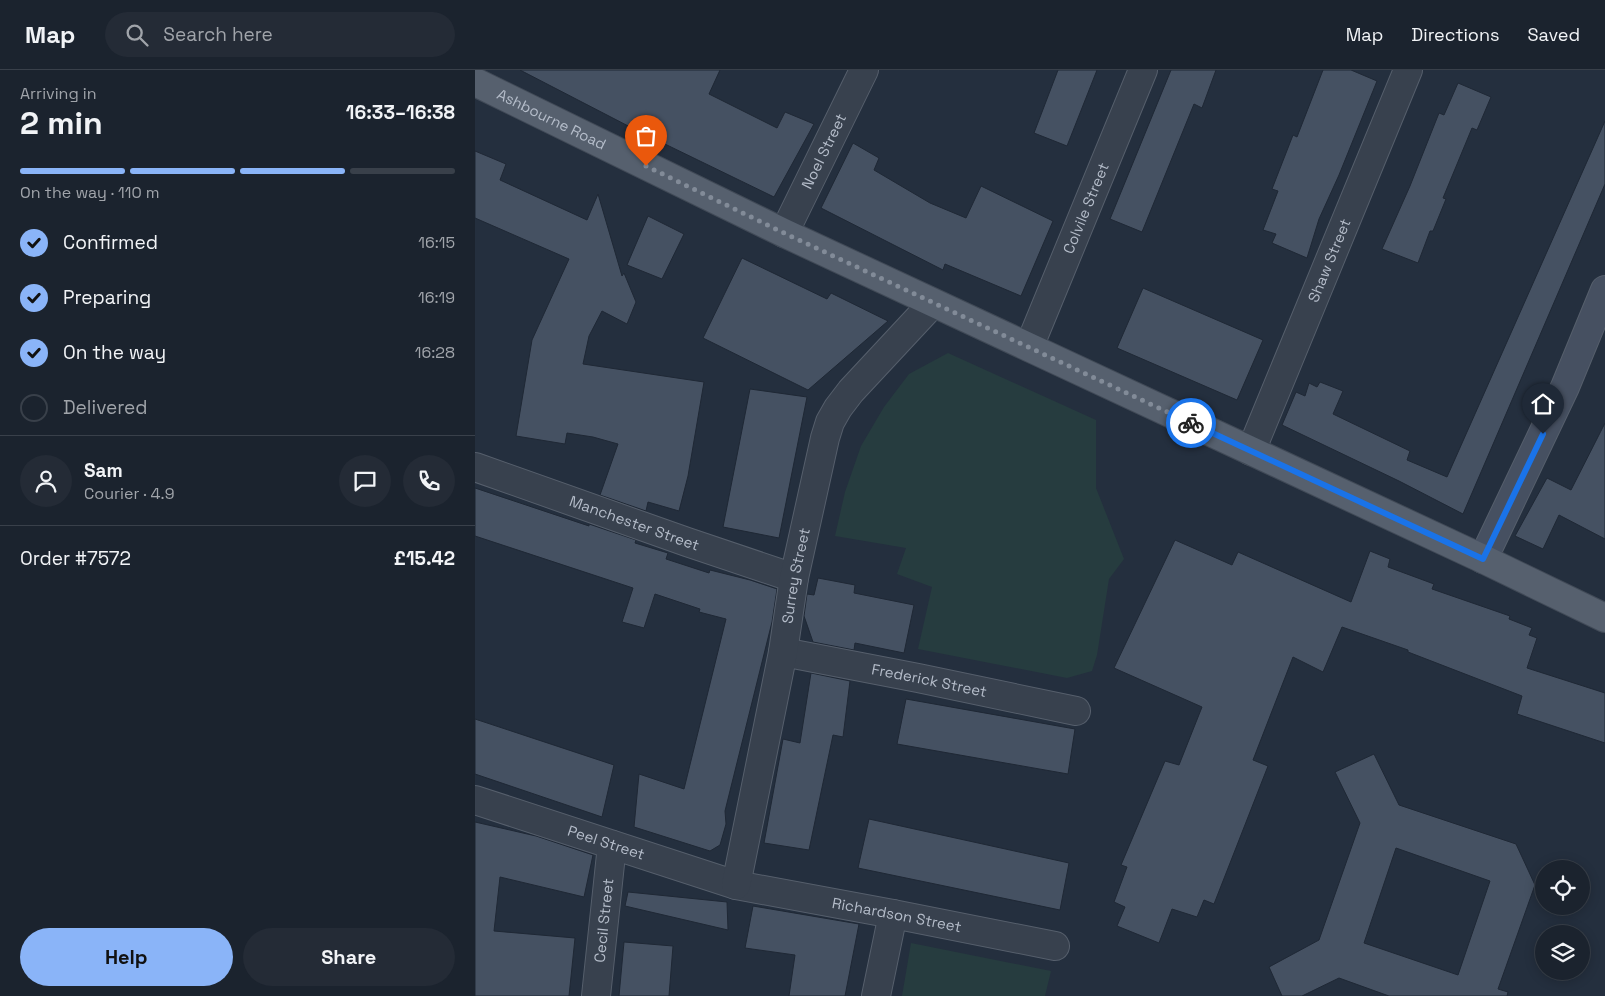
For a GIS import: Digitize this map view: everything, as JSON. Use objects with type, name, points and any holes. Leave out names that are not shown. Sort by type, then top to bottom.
[{"type":"main road","name":"Ashbourne Road","points":[[475,82],[784,233],[1483,559],[1605,618]]},
{"type":"street","name":"Noel Street","points":[[784,233],[863,70]]},
{"type":"street","name":"Colvile Street","points":[[1029,348],[1143,70]]},
{"type":"street","name":"Shaw Street","points":[[1251,451],[1408,70]]},
{"type":"street","points":[[1483,559],[1565,387],[1605,290]]},
{"type":"street","name":"Surrey Street","points":[[736,885],[783,652],[794,578],[819,461],[830,422],[851,392],[933,303]]},
{"type":"street","name":"Manchester Street","points":[[475,467],[794,578]]},
{"type":"street","name":"Frederick Street","points":[[783,652],[1076,711]]},
{"type":"street","name":"Peel Street","points":[[475,800],[736,885]]},
{"type":"street","name":"Cecil Street","points":[[597,996],[612,845]]},
{"type":"street","name":"Richardson Street","points":[[736,885],[1055,946]]},
{"type":"street","points":[[876,996],[893,914]]},
{"type":"green space","points":[[948,353],[1096,420],[1096,488],[1124,559],[1109,579],[1097,655],[1092,671],[1067,678],[918,649],[932,587],[897,574],[906,548],[835,536],[845,492],[861,446],[884,407],[909,374]]},
{"type":"green space","points":[[911,943],[1051,971],[1045,996],[902,996]]},
{"type":"building","points":[[520,70],[720,70],[709,94],[777,128],[785,112],[814,124],[774,197],[634,129]]},
{"type":"building","points":[[1058,70],[1097,70],[1067,146],[1034,133]]},
{"type":"building","points":[[1171,70],[1216,70],[1202,108],[1194,104],[1142,232],[1110,219]]},
{"type":"building","points":[[1323,70],[1351,70],[1377,81],[1319,219],[1307,258],[1272,243],[1276,234],[1263,230],[1278,191],[1272,189],[1293,135],[1297,137]]},
{"type":"building","points":[[1458,83],[1491,97],[1477,130],[1472,128],[1443,198],[1446,199],[1433,231],[1430,231],[1418,263],[1382,249],[1439,113],[1444,115]]},
{"type":"building","points":[[1605,121],[1605,184],[1463,514],[1282,425],[1296,392],[1305,396],[1309,383],[1317,387],[1320,382],[1343,391],[1333,414],[1410,451],[1407,460],[1447,477]]},
{"type":"building","points":[[853,143],[879,158],[874,170],[930,203],[966,218],[981,186],[1053,221],[1021,296],[945,264],[943,270],[821,208]]},
{"type":"building","points":[[475,151],[506,164],[500,180],[587,220],[598,194],[622,276],[624,273],[636,302],[627,324],[602,311],[589,336],[583,364],[704,382],[688,476],[679,511],[648,502],[646,511],[600,495],[618,444],[593,437],[567,433],[565,444],[516,436],[532,340],[569,259],[475,218]]},
{"type":"building","points":[[648,216],[684,234],[662,279],[627,265]]},
{"type":"building","points":[[742,258],[827,299],[831,293],[888,321],[808,390],[703,338]]},
{"type":"building","points":[[1143,288],[1263,340],[1237,400],[1117,348]]},
{"type":"building","points":[[750,389],[807,397],[779,538],[723,527]]},
{"type":"building","points":[[1605,423],[1605,539],[1559,515],[1543,549],[1515,536],[1547,478],[1571,490]]},
{"type":"building","points":[[475,488],[636,540],[635,543],[668,553],[666,559],[709,573],[710,570],[777,589],[772,622],[725,811],[726,824],[720,845],[710,851],[634,827],[639,774],[684,789],[726,619],[699,612],[700,609],[655,594],[644,628],[622,622],[633,588],[475,536]]},
{"type":"building","points":[[1175,540],[1232,565],[1238,552],[1351,602],[1370,551],[1390,559],[1388,567],[1434,584],[1432,589],[1510,616],[1509,619],[1532,628],[1529,635],[1537,638],[1527,668],[1605,693],[1605,743],[1517,714],[1522,696],[1408,652],[1408,650],[1342,627],[1323,672],[1293,657],[1253,760],[1268,766],[1214,904],[1204,900],[1197,917],[1172,909],[1159,943],[1117,926],[1125,907],[1114,902],[1127,867],[1121,865],[1165,761],[1179,765],[1202,707],[1114,668]]},
{"type":"building","points":[[818,578],[855,585],[854,593],[914,605],[904,653],[855,643],[854,650],[813,642],[804,616],[807,594],[814,595]]},
{"type":"building","points":[[811,673],[850,681],[843,737],[833,735],[809,850],[764,843],[783,739],[800,743]]},
{"type":"building","points":[[906,699],[1075,729],[1068,774],[897,744]]},
{"type":"building","points":[[475,719],[614,765],[602,817],[475,774]]},
{"type":"building","points":[[1374,754],[1399,805],[1516,844],[1535,885],[1498,989],[1508,992],[1507,996],[1389,996],[1339,978],[1302,996],[1282,996],[1269,967],[1319,940],[1360,823],[1335,772]],"holes":[[[1396,848],[1490,881],[1458,975],[1364,943]]]},
{"type":"building","points":[[869,819],[1069,863],[1060,910],[858,868]]},
{"type":"building","points":[[475,822],[536,836],[593,855],[584,897],[500,877],[494,931],[575,938],[569,996],[475,996]]},
{"type":"building","points":[[628,892],[727,902],[728,930],[625,906]]},
{"type":"building","points":[[753,906],[859,924],[845,996],[789,996],[795,955],[745,948]]},
{"type":"building","points":[[624,942],[673,946],[669,996],[619,996]]},
{"type":"way so far","points":[[646,166],[784,233],[1191,423]]},
{"type":"route","points":[[1191,423],[1483,559],[1543,434]]}]
